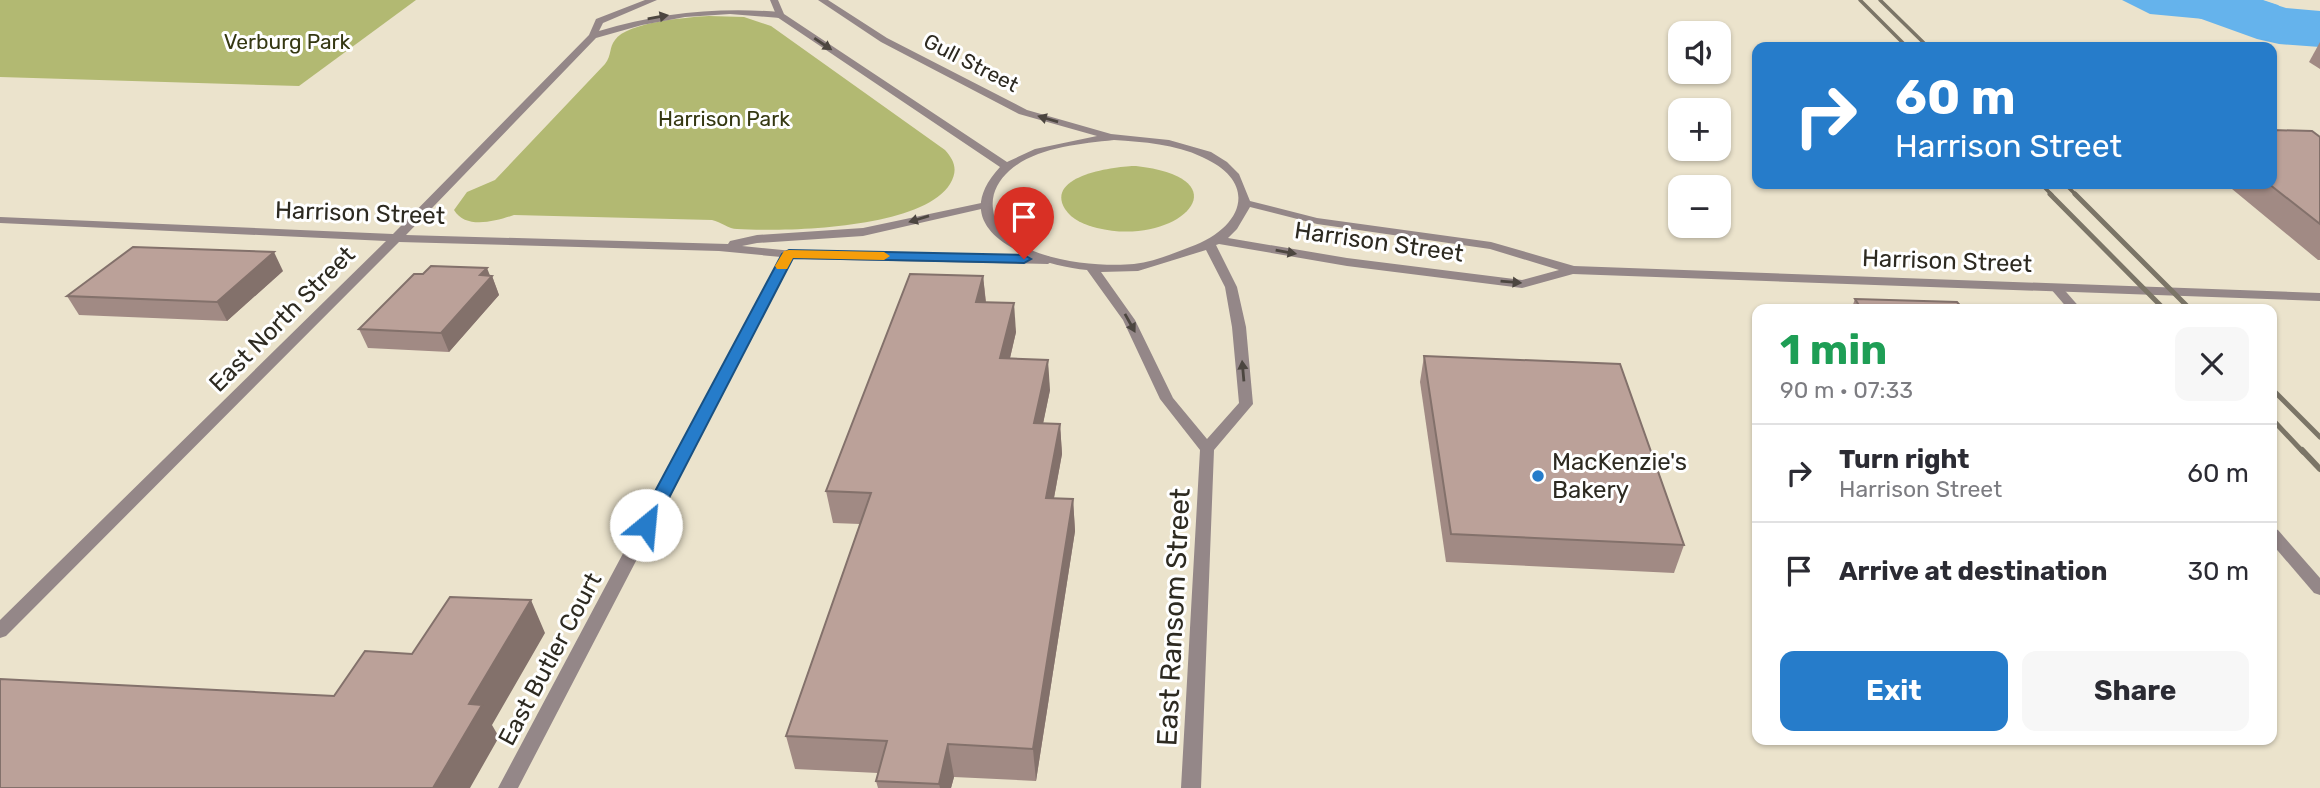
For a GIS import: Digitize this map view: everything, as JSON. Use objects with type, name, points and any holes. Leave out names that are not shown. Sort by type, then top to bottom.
[{"type":"street","name":"East North Street","points":[[0,631],[397,238],[593,36],[599,21],[653,0]]},
{"type":"street","points":[[774,0],[780,15],[1007,167]]},
{"type":"street","name":"Gull Street","points":[[822,0],[884,40],[1023,112],[1114,138]]},
{"type":"street","name":"East North Street","points":[[593,36],[645,19],[677,13],[739,11],[780,15]]},
{"type":"street","points":[[1114,138],[1154,140],[1191,148],[1221,163],[1240,181],[1246,203],[1237,225],[1214,243],[1137,267],[1091,267],[1048,260],[1014,246],[993,227],[986,205],[990,186],[1007,167],[1036,152],[1073,142],[1114,138]]},
{"type":"street","name":"Harrison Street","points":[[1246,203],[1317,221],[1491,246],[1573,270],[2320,297]]},
{"type":"street","name":"Harrison Street","points":[[719,247],[757,239],[863,232],[986,205]]},
{"type":"street","name":"Harrison Street","points":[[0,220],[397,238],[719,247],[789,254],[1048,260]]},
{"type":"street","points":[[1091,267],[1129,320],[1167,398],[1207,449],[1246,404],[1239,327],[1231,287],[1214,243]]},
{"type":"street","name":"Harrison Street","points":[[1214,243],[1521,284],[1573,270]]},
{"type":"street","name":"East Butler Court","points":[[508,788],[789,254]]},
{"type":"street","points":[[2056,288],[2071,304]]},
{"type":"street","name":"East Ransom Street","points":[[1191,788],[1207,449]]},
{"type":"street","points":[[2277,540],[2320,589]]},
{"type":"green space","name":"Verburg Park","points":[[0,0],[416,0],[299,86],[0,77]]},
{"type":"green space","name":"Harrison Park","points":[[709,16],[744,17],[771,26],[945,150],[954,166],[950,184],[935,199],[883,219],[787,230],[737,229],[712,220],[514,215],[474,222],[459,216],[454,210],[467,192],[495,180],[605,64],[613,43],[622,34],[659,22]]},
{"type":"green space","points":[[1136,166],[1170,173],[1188,184],[1194,197],[1188,209],[1174,221],[1153,229],[1126,232],[1088,225],[1075,219],[1065,209],[1061,197],[1073,180],[1100,171]]},
{"type":"water","points":[[2122,0],[2263,0],[2278,5],[2293,20],[2279,26],[2150,14]]},
{"type":"building","points":[[2277,130],[2312,131],[2320,137],[2320,224],[2275,189]]},
{"type":"building","points":[[133,247],[274,252],[217,302],[67,296]]},
{"type":"building","points":[[431,266],[487,268],[480,275],[492,276],[441,333],[359,329],[414,274],[423,274]]},
{"type":"building","points":[[910,274],[983,276],[976,302],[1014,303],[1000,358],[1048,360],[1034,423],[1060,424],[1046,498],[1073,499],[1033,749],[948,744],[939,784],[876,781],[887,741],[786,736],[871,493],[826,491]]},
{"type":"building","points":[[1855,299],[1959,304],[1858,304]]},
{"type":"building","name":"MacKenzie's Bakery","points":[[1424,356],[1620,364],[1684,545],[1451,534]]},
{"type":"building","points":[[450,597],[531,600],[469,704],[482,705],[433,788],[0,788],[0,679],[334,696],[365,651],[412,654]]},
{"type":"waterway","points":[[2203,0],[2279,26],[2320,29]]},
{"type":"railway","points":[[1860,0],[1902,42]]},
{"type":"railway","points":[[1880,0],[1923,42]]},
{"type":"railway","points":[[2046,189],[2052,195]]},
{"type":"railway","points":[[2070,189],[2185,304]]},
{"type":"railway","points":[[2050,194],[2159,304]]},
{"type":"railway","points":[[2277,394],[2320,437]]},
{"type":"railway","points":[[2277,424],[2303,452]]},
{"type":"railway","points":[[2302,450],[2320,469]]},
{"type":"slow traffic","points":[[782,266],[789,254],[884,256]]},
{"type":"place","name":"MacKenzie's Bakery","points":[[1538,476]]},
{"type":"route","points":[[646,525],[789,254],[1024,259]]}]
